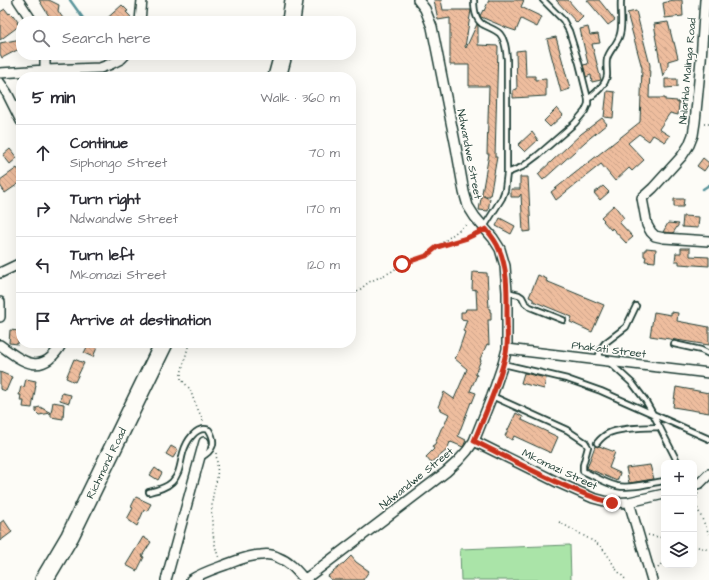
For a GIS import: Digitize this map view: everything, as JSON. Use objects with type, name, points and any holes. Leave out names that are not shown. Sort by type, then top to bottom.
[{"type":"highway","points":[[292,16],[294,0]]},
{"type":"highway","points":[[278,72],[282,60]]},
{"type":"highway","name":"Richmond Road","points":[[44,580],[70,536],[162,348]]},
{"type":"street","points":[[18,0],[29,16]]},
{"type":"street","points":[[140,16],[142,0]]},
{"type":"street","name":"Ndwandwe Street","points":[[304,580],[446,472],[458,461],[474,441],[492,396],[507,349],[507,292],[505,266],[500,249],[494,238],[475,217],[468,206],[432,27],[425,9],[418,0]]},
{"type":"street","name":"Nhlanhla Malinga Road","points":[[705,0],[704,66],[693,135],[682,156],[642,198],[648,225],[651,232],[655,236],[709,241]]},
{"type":"street","points":[[45,60],[45,70]]},
{"type":"street","points":[[0,73],[100,68],[119,60]]},
{"type":"street","points":[[0,83],[16,111]]},
{"type":"street","points":[[0,274],[16,266]]},
{"type":"street","points":[[0,302],[0,318]]},
{"type":"street","points":[[0,345],[21,360],[36,364],[51,358],[59,348]]},
{"type":"street","name":"Phakati Street","points":[[507,349],[709,373]]},
{"type":"street","name":"Mkomazi Street","points":[[474,441],[593,498],[612,503],[629,502],[661,495]]},
{"type":"street","points":[[166,580],[204,442]]},
{"type":"street","points":[[697,482],[709,474]]},
{"type":"street","points":[[629,502],[652,580]]},
{"type":"street","points":[[191,580],[239,559],[269,555],[286,561],[304,580]]},
{"type":"lane","points":[[474,0],[474,8],[479,21],[501,35],[505,46],[506,59],[507,174],[502,198],[485,228]]},
{"type":"lane","points":[[507,174],[522,167],[538,155],[575,123],[585,112],[588,104],[579,63],[569,31],[563,20],[543,0]]},
{"type":"lane","points":[[588,99],[603,86],[607,77],[607,58],[620,36],[621,0]]},
{"type":"lane","points":[[507,292],[519,295],[525,303],[530,306],[564,320]]},
{"type":"lane","points":[[597,360],[605,343],[626,327],[636,306]]},
{"type":"lane","points":[[674,344],[701,350],[709,354]]},
{"type":"lane","points":[[609,361],[633,384],[649,405],[677,460]]},
{"type":"lane","points":[[503,364],[579,382],[709,439]]},
{"type":"lane","points":[[492,396],[567,430],[585,442],[588,447],[583,465],[583,471],[609,483],[628,487],[661,482]]},
{"type":"lane","points":[[597,443],[605,435],[613,431],[633,428],[659,427]]},
{"type":"lane","points":[[150,492],[162,489],[171,483],[179,471],[187,443],[194,433],[200,429],[206,428],[210,430],[214,437],[214,442],[209,452],[199,459]]},
{"type":"path","points":[[356,293],[369,282],[391,272],[402,264],[426,256],[475,217]]},
{"type":"path","points":[[437,247],[467,238],[485,228]]},
{"type":"path","points":[[188,348],[181,379],[190,389],[206,428]]},
{"type":"path","points":[[214,442],[218,467],[212,516],[216,549],[223,566]]},
{"type":"path","points":[[697,506],[709,534]]},
{"type":"path","points":[[559,522],[598,545],[626,580]]},
{"type":"path","points":[[638,532],[661,537]]},
{"type":"path","points":[[697,547],[709,550]]},
{"type":"green space","points":[[570,545],[571,580],[461,580],[460,549]]},
{"type":"building","points":[[39,0],[49,0],[59,5],[58,11],[62,16],[49,16]]},
{"type":"building","points":[[434,0],[441,0],[443,10],[471,10],[466,48],[477,24],[478,45],[498,46],[495,157],[497,157],[490,196],[483,196],[490,199],[488,211],[479,210],[489,154],[487,154],[489,86],[469,86],[469,65],[450,65],[450,18],[438,20]]},
{"type":"building","points":[[489,0],[524,0],[521,7],[542,17],[537,27],[521,19],[516,31],[480,16]]},
{"type":"building","points":[[556,0],[568,0],[583,17],[577,23]]},
{"type":"building","points":[[587,0],[599,0],[615,20],[608,25]]},
{"type":"building","points":[[682,0],[683,16],[665,18],[663,3]]},
{"type":"building","points":[[122,5],[128,11],[126,12],[130,16],[110,16]]},
{"type":"building","points":[[5,9],[9,14],[10,13],[12,16],[13,15],[16,19],[16,28],[0,40],[0,12]]},
{"type":"building","points":[[636,11],[650,65],[649,98],[665,98],[665,100],[677,101],[677,103],[679,102],[678,115],[670,113],[659,129],[670,136],[665,142],[653,135],[649,141],[639,134],[628,143],[644,160],[632,171],[629,168],[615,181],[601,164],[556,200],[551,192],[640,122],[642,68],[627,13]]},
{"type":"building","points":[[668,22],[678,58],[668,61],[668,66],[663,77],[654,24]]},
{"type":"building","points":[[588,27],[590,35],[598,34],[600,43],[592,44],[601,80],[592,82],[591,75],[586,77],[583,65],[588,64],[580,29]]},
{"type":"building","points":[[556,37],[570,89],[561,92],[547,39]]},
{"type":"building","points":[[16,40],[16,51],[2,58],[0,54],[0,43]]},
{"type":"building","points":[[525,50],[526,76],[535,76],[535,80],[546,79],[546,96],[513,98],[513,90],[517,89],[516,51]]},
{"type":"building","points":[[665,79],[677,79],[677,87],[665,88]]},
{"type":"building","points":[[607,91],[615,92],[613,118],[604,117]]},
{"type":"building","points":[[557,108],[563,115],[550,127],[544,121]]},
{"type":"building","points":[[602,118],[607,124],[543,180],[538,174],[581,134]]},
{"type":"building","points":[[532,132],[538,140],[525,152],[518,145]]},
{"type":"building","points":[[10,149],[16,159],[10,164],[3,155]]},
{"type":"building","points":[[703,158],[709,163],[704,171],[697,166]]},
{"type":"building","points":[[16,169],[16,185],[5,193],[0,185],[0,180]]},
{"type":"building","points":[[520,177],[528,177],[531,231],[523,232],[521,194],[519,197],[511,197],[511,189],[520,189]]},
{"type":"building","points":[[603,186],[609,192],[600,200],[594,193]]},
{"type":"building","points":[[674,199],[684,199],[683,207],[674,207]]},
{"type":"building","points":[[614,205],[624,218],[619,222],[633,237],[626,243],[612,228],[611,230],[601,217]]},
{"type":"building","points":[[683,216],[699,217],[698,228],[682,227]]},
{"type":"building","points":[[500,218],[515,226],[511,234],[496,226]]},
{"type":"building","points":[[668,223],[679,224],[673,233],[663,232]]},
{"type":"building","points":[[646,248],[656,249],[655,262],[645,261],[646,257],[644,256],[644,250],[646,250]]},
{"type":"building","points":[[681,248],[690,248],[690,256],[709,257],[709,266],[679,264],[679,261],[675,261],[676,253],[681,253]]},
{"type":"building","points":[[473,272],[487,273],[489,309],[491,312],[491,320],[488,320],[489,345],[487,344],[480,359],[481,360],[475,374],[477,375],[470,391],[476,393],[458,436],[466,440],[464,445],[463,447],[450,442],[447,450],[431,463],[426,457],[434,449],[432,446],[435,444],[449,414],[438,407],[444,392],[454,399],[467,369],[454,358],[457,355],[465,332],[463,331],[467,320],[461,319],[461,312],[465,312],[466,309],[477,309],[476,290],[472,289]]},
{"type":"building","points":[[538,275],[547,279],[546,281],[604,305],[592,332],[570,322],[572,317],[533,301],[533,299],[529,297]]},
{"type":"building","points":[[654,312],[671,315],[671,312],[678,313],[677,321],[709,327],[709,345],[650,336]]},
{"type":"building","points":[[10,330],[16,331],[16,344],[9,343]]},
{"type":"building","points":[[86,348],[97,348],[93,357],[84,353]]},
{"type":"building","points":[[74,359],[84,363],[75,382],[66,378]]},
{"type":"building","points":[[0,372],[12,377],[6,391],[0,389]]},
{"type":"building","points":[[524,373],[546,378],[544,389],[521,383]]},
{"type":"building","points":[[26,379],[36,381],[32,408],[23,407],[24,401],[20,401],[21,395],[19,395],[21,386],[24,387]]},
{"type":"building","points":[[676,387],[709,393],[709,413],[673,407]]},
{"type":"building","points":[[62,393],[71,395],[69,403],[60,400]]},
{"type":"building","points":[[53,402],[64,404],[63,419],[51,417]]},
{"type":"building","points":[[40,407],[51,413],[39,415],[36,412],[36,408]]},
{"type":"building","points":[[516,413],[523,417],[522,420],[558,437],[551,453],[514,436],[512,440],[505,436]]},
{"type":"building","points":[[171,446],[178,450],[173,458],[166,454]]},
{"type":"building","points":[[595,446],[615,452],[609,468],[620,473],[617,481],[587,468]]},
{"type":"building","points":[[650,465],[654,479],[629,483],[626,468]]},
{"type":"building","points":[[155,468],[162,473],[158,480],[150,475]]},
{"type":"building","points":[[136,497],[151,504],[147,511],[144,510],[137,526],[127,519],[133,508],[131,507]]},
{"type":"building","points":[[4,520],[12,532],[0,541],[0,523]]},
{"type":"building","points":[[143,537],[151,542],[142,556],[144,557],[137,571],[126,565]]},
{"type":"building","points":[[351,556],[356,562],[369,571],[363,580],[331,580],[328,576]]},
{"type":"waterway","points":[[70,0],[81,16]]},
{"type":"waterway","points":[[703,189],[709,185]]},
{"type":"route","points":[[402,264],[426,256],[437,247],[467,238],[486,229],[494,238],[500,249],[505,266],[507,292],[507,349],[492,396],[474,441],[559,483],[593,498],[612,503]]}]
